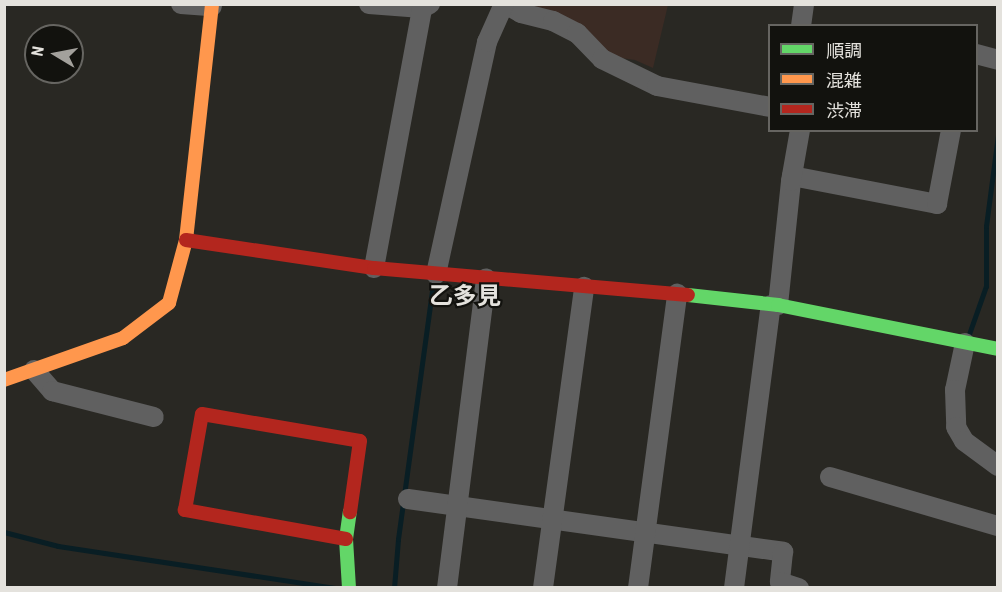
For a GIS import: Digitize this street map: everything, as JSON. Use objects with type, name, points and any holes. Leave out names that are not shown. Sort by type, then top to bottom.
[{"type":"street","points":[[6,377],[34,370],[123,338],[169,303],[186,240],[212,5],[182,4]]},
{"type":"street","points":[[369,4],[426,6],[374,268]]},
{"type":"street","points":[[436,274],[487,42],[504,4],[521,13],[553,21],[577,33],[602,59],[657,86],[768,107]]},
{"type":"street","points":[[801,24],[804,4]]},
{"type":"street","points":[[978,55],[998,60]]},
{"type":"street","points":[[734,588],[800,132]]},
{"type":"street","points":[[792,176],[937,204],[951,132]]},
{"type":"street","points":[[186,240],[374,268],[677,294],[774,305],[998,349]]},
{"type":"street","points":[[447,588],[486,278]]},
{"type":"street","points":[[543,588],[584,287]]},
{"type":"street","points":[[638,588],[677,294]]},
{"type":"street","points":[[964,343],[955,390],[956,427],[964,441],[998,466]]},
{"type":"street","points":[[34,370],[52,392],[154,417]]},
{"type":"street","points":[[346,539],[185,510],[202,414],[360,441],[346,539],[349,587]]},
{"type":"street","points":[[830,477],[998,526]]},
{"type":"street","points":[[408,499],[783,552],[780,582],[799,588]]},
{"type":"shaded area","points":[[525,5],[668,5],[653,68],[635,60],[614,57]]},
{"type":"waterway","points":[[969,334],[986,286],[986,226],[998,135]]},
{"type":"waterway","points":[[394,588],[398,539],[433,282]]},
{"type":"waterway","points":[[4,532],[58,546],[335,588]]},
{"type":"traffic: fast","points":[[688,295],[778,305],[998,349]]},
{"type":"traffic: fast","points":[[349,588],[346,539],[350,512]]},
{"type":"traffic: slow","points":[[4,380],[123,338],[169,303],[186,240],[212,4]]},
{"type":"traffic: jam","points":[[186,240],[374,268],[688,295]]},
{"type":"traffic: jam","points":[[346,539],[185,510],[202,414],[360,441],[350,512]]},
{"type":"district","name":"乙多見","points":[[465,297]]}]
